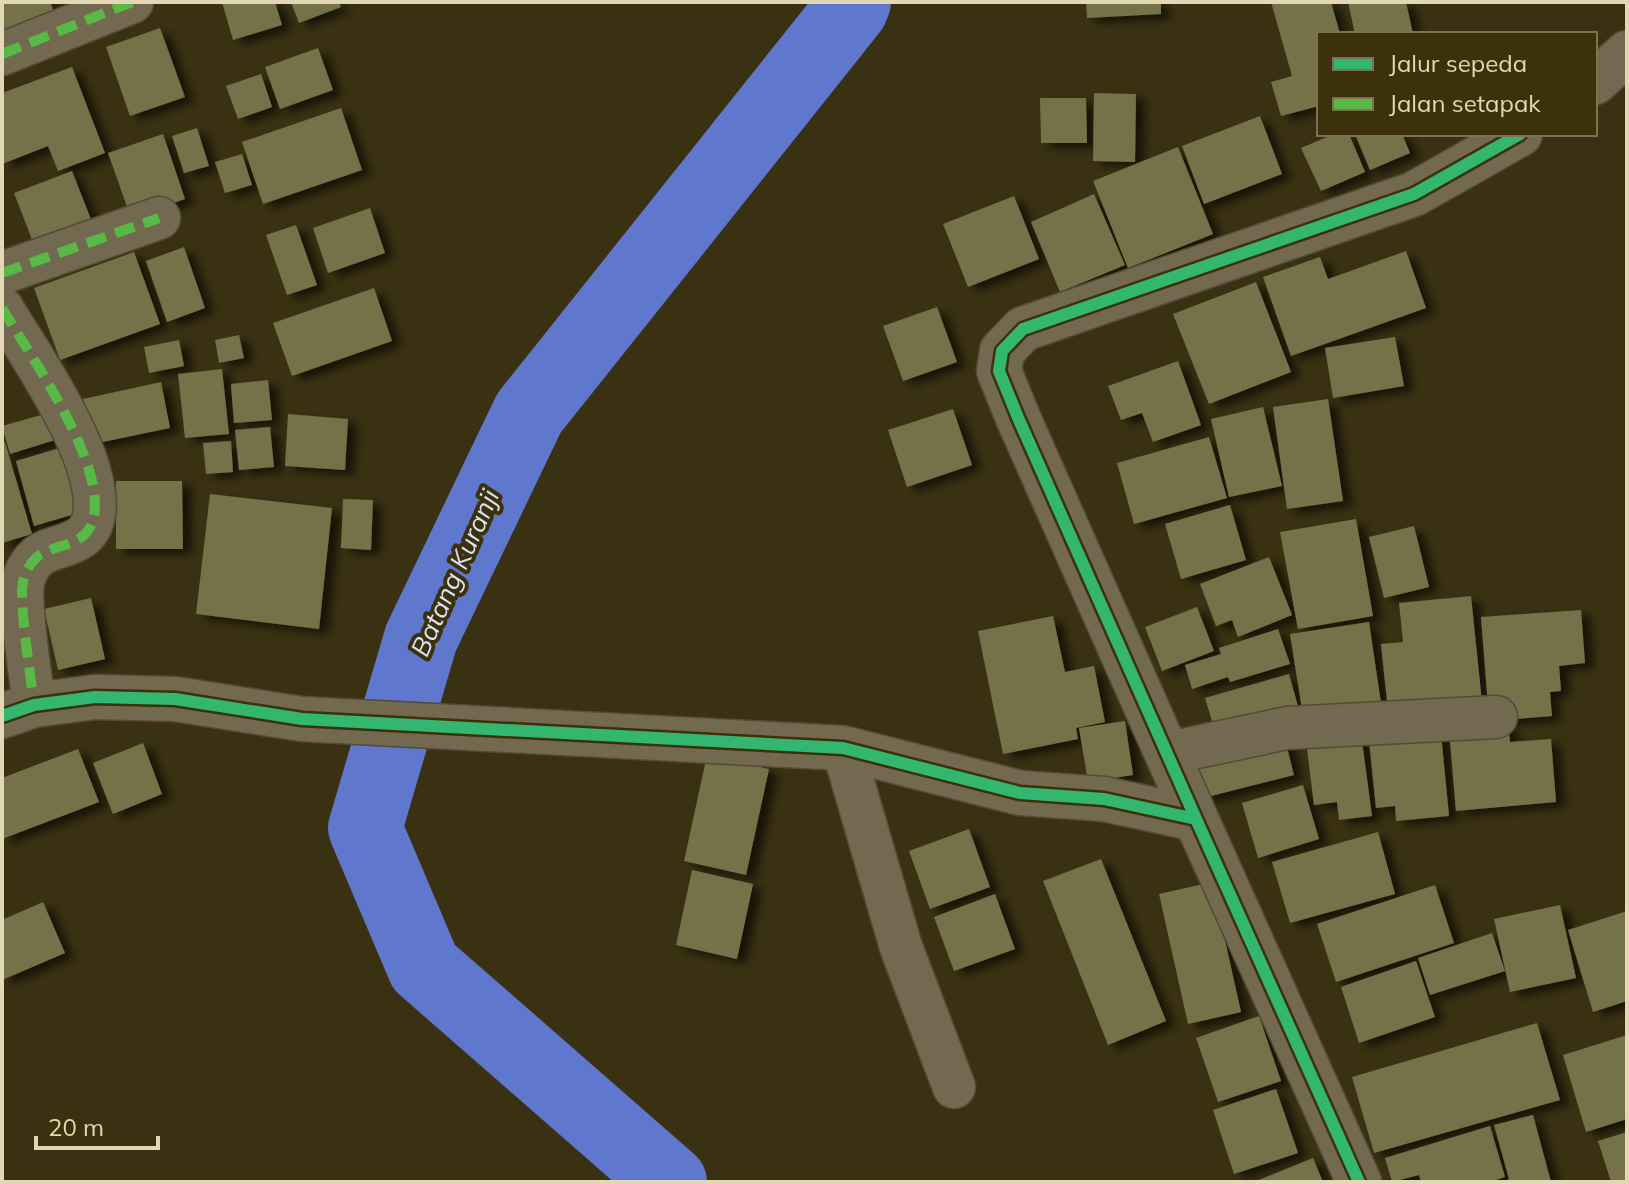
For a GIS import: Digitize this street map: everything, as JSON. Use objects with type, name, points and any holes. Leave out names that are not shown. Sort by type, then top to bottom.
[{"type":"street","points":[[2,54],[132,2]]},
{"type":"street","points":[[1597,80],[1627,53]]},
{"type":"street","points":[[1359,1182],[1019,420],[999,371],[1002,351],[1023,329],[1414,194],[1516,136]]},
{"type":"street","points":[[2,273],[159,218]]},
{"type":"street","points":[[2,308],[84,452],[95,489],[94,517],[88,531],[72,543],[38,556],[26,569],[22,589],[18,711],[95,697],[175,699],[302,719],[843,748],[1020,793],[1104,799],[1196,819]]},
{"type":"street","points":[[1169,753],[1287,728],[1496,717]]},
{"type":"street","points":[[843,748],[901,947],[954,1087]]},
{"type":"building","points":[[2,2],[50,2],[57,20],[2,42]]},
{"type":"building","points":[[222,2],[275,2],[282,25],[233,40]]},
{"type":"building","points":[[291,2],[339,2],[341,7],[299,23]]},
{"type":"building","points":[[1086,2],[1161,2],[1161,14],[1087,18]]},
{"type":"building","points":[[1271,2],[1331,2],[1339,32],[1317,32],[1317,107],[1281,116],[1271,82],[1292,76]]},
{"type":"building","points":[[1348,2],[1406,2],[1413,32],[1355,32]]},
{"type":"building","points":[[160,28],[185,97],[130,116],[106,47]]},
{"type":"building","points":[[318,48],[333,90],[280,109],[265,67]]},
{"type":"building","points":[[72,67],[105,153],[58,171],[48,146],[2,164],[2,93]]},
{"type":"building","points":[[261,74],[272,107],[238,119],[226,86]]},
{"type":"building","points":[[1094,93],[1136,94],[1135,162],[1093,161]]},
{"type":"building","points":[[1040,98],[1086,98],[1087,143],[1041,143]]},
{"type":"building","points":[[341,108],[362,170],[263,204],[242,142]]},
{"type":"building","points":[[1260,116],[1282,174],[1204,204],[1182,146]]},
{"type":"building","points":[[197,128],[209,166],[184,173],[172,136]]},
{"type":"building","points":[[163,134],[185,199],[131,218],[108,153]]},
{"type":"building","points":[[1329,136],[1350,136],[1365,172],[1321,191],[1301,148]]},
{"type":"building","points":[[1356,136],[1403,136],[1410,153],[1370,170]]},
{"type":"building","points":[[1178,147],[1213,234],[1128,268],[1093,181]]},
{"type":"building","points":[[242,154],[252,185],[225,193],[215,162]]},
{"type":"building","points":[[72,171],[94,227],[36,250],[14,193]]},
{"type":"building","points":[[1094,194],[1125,265],[1060,292],[1031,222]]},
{"type":"building","points":[[1014,196],[1039,259],[968,287],[943,224]]},
{"type":"building","points":[[370,208],[385,253],[328,273],[313,228]]},
{"type":"building","points":[[296,225],[317,285],[287,295],[266,235]]},
{"type":"building","points":[[184,247],[205,308],[167,322],[146,261]]},
{"type":"building","points":[[1406,251],[1426,308],[1291,356],[1263,277],[1320,257],[1328,279]]},
{"type":"building","points":[[134,252],[160,324],[60,360],[34,288]]},
{"type":"building","points":[[1256,282],[1291,372],[1209,404],[1173,314]]},
{"type":"building","points":[[374,288],[392,341],[292,376],[273,323]]},
{"type":"building","points":[[937,307],[957,362],[903,381],[883,326]]},
{"type":"building","points":[[239,335],[244,358],[219,363],[215,340]]},
{"type":"building","points":[[1395,337],[1404,386],[1333,398],[1325,348]]},
{"type":"building","points":[[179,340],[184,366],[149,373],[144,347]]},
{"type":"building","points":[[1178,361],[1201,425],[1153,442],[1142,413],[1121,420],[1108,386]]},
{"type":"building","points":[[222,369],[229,434],[185,438],[178,374]]},
{"type":"building","points":[[268,380],[272,420],[234,423],[231,384]]},
{"type":"building","points":[[161,382],[170,428],[93,444],[83,399]]},
{"type":"building","points":[[1328,399],[1343,501],[1287,509],[1273,407]]},
{"type":"building","points":[[1263,407],[1282,486],[1229,497],[1211,419]]},
{"type":"building","points":[[953,409],[972,465],[907,487],[888,430]]},
{"type":"building","points":[[48,413],[55,440],[10,454],[2,426]]},
{"type":"building","points":[[288,414],[348,419],[345,470],[285,466]]},
{"type":"building","points":[[270,427],[274,467],[239,470],[235,430]]},
{"type":"building","points":[[1209,437],[1227,498],[1134,524],[1117,463]]},
{"type":"building","points":[[231,441],[233,472],[206,474],[203,443]]},
{"type":"building","points":[[5,442],[32,534],[2,543],[2,443]]},
{"type":"building","points":[[63,447],[82,512],[34,526],[16,461]]},
{"type":"building","points":[[116,481],[182,481],[183,549],[116,549]]},
{"type":"building","points":[[210,494],[332,508],[319,629],[196,614]]},
{"type":"building","points":[[343,499],[373,500],[371,550],[341,548]]},
{"type":"building","points":[[1230,505],[1246,560],[1181,579],[1165,524]]},
{"type":"building","points":[[1356,519],[1373,616],[1298,629],[1280,532]]},
{"type":"building","points":[[1414,526],[1429,587],[1384,598],[1369,537]]},
{"type":"building","points":[[1269,557],[1292,615],[1238,637],[1232,620],[1216,626],[1200,584]]},
{"type":"building","points":[[1471,596],[1483,712],[1389,720],[1381,644],[1403,642],[1399,603]]},
{"type":"building","points":[[91,598],[105,659],[58,670],[44,609]]},
{"type":"building","points":[[1197,607],[1214,651],[1162,671],[1145,627]]},
{"type":"building","points":[[1581,610],[1585,663],[1559,666],[1561,691],[1550,692],[1552,716],[1503,720],[1488,705],[1481,617]]},
{"type":"building","points":[[1053,616],[1065,672],[1094,666],[1105,722],[1076,728],[1078,739],[1003,754],[978,631]]},
{"type":"building","points":[[1369,622],[1382,710],[1304,722],[1290,634]]},
{"type":"building","points":[[1278,629],[1290,664],[1230,682],[1228,677],[1192,689],[1185,665],[1221,654],[1219,648]]},
{"type":"building","points":[[1289,674],[1301,717],[1218,741],[1205,698]]},
{"type":"building","points":[[1125,721],[1133,775],[1088,782],[1079,728]]},
{"type":"building","points":[[1440,723],[1449,816],[1396,821],[1395,806],[1376,808],[1368,731]]},
{"type":"building","points":[[1508,724],[1510,742],[1551,739],[1556,802],[1456,811],[1449,730]]},
{"type":"building","points":[[1360,726],[1372,816],[1339,820],[1337,802],[1314,805],[1305,733]]},
{"type":"building","points":[[1284,736],[1294,775],[1203,798],[1193,759]]},
{"type":"building","points":[[143,743],[162,794],[113,814],[93,763]]},
{"type":"building","points":[[78,749],[99,802],[2,839],[2,778]]},
{"type":"building","points":[[707,755],[769,769],[746,875],[684,861]]},
{"type":"building","points":[[1303,785],[1319,839],[1258,858],[1242,803]]},
{"type":"building","points":[[969,829],[990,887],[930,909],[909,851]]},
{"type":"building","points":[[1378,832],[1395,894],[1290,923],[1272,862]]},
{"type":"building","points":[[1101,859],[1166,1021],[1108,1045],[1043,881]]},
{"type":"building","points":[[692,870],[753,884],[737,959],[676,945]]},
{"type":"building","points":[[1212,882],[1241,1012],[1188,1024],[1159,894]]},
{"type":"building","points":[[1435,885],[1454,943],[1336,982],[1317,924]]},
{"type":"building","points":[[995,894],[1015,949],[954,971],[934,917]]},
{"type":"building","points":[[43,902],[65,953],[2,980],[2,920]]},
{"type":"building","points":[[1560,905],[1576,978],[1510,992],[1494,919]]},
{"type":"building","points":[[1627,911],[1627,1001],[1593,1012],[1568,930]]},
{"type":"building","points":[[1492,933],[1505,971],[1430,995],[1418,958]]},
{"type":"building","points":[[1416,961],[1435,1017],[1359,1043],[1341,987]]},
{"type":"building","points":[[1259,1016],[1281,1081],[1218,1102],[1196,1038]]},
{"type":"building","points":[[1537,1023],[1560,1100],[1374,1153],[1352,1077]]},
{"type":"building","points":[[1627,1035],[1627,1119],[1586,1132],[1563,1055]]},
{"type":"building","points":[[1276,1089],[1298,1153],[1234,1174],[1213,1110]]},
{"type":"building","points":[[1533,1115],[1551,1182],[1503,1182],[1509,1179],[1494,1125]]},
{"type":"building","points":[[1490,1126],[1505,1177],[1490,1182],[1421,1182],[1419,1175],[1392,1182],[1385,1158]]},
{"type":"building","points":[[1627,1132],[1627,1182],[1611,1182],[1598,1141]]},
{"type":"building","points":[[1313,1158],[1323,1182],[1254,1182]]},
{"type":"waterway","name":"Batang Kuranji","points":[[670,1182],[424,967],[365,828],[421,638],[529,413],[854,2]]},
{"type":"marked path","points":[[2,54],[132,2]]},
{"type":"marked path","points":[[2,273],[159,218]]},
{"type":"marked path","points":[[2,308],[49,385],[82,449],[92,480],[95,507],[89,529],[84,535],[37,557],[25,576],[23,618],[34,705]]},
{"type":"cycle path","points":[[1196,819],[1019,420],[999,371],[1002,351],[1023,329],[1414,194],[1516,136]]},
{"type":"cycle path","points":[[2,716],[34,705],[95,697],[175,699],[302,719],[843,748],[1020,793],[1104,799],[1196,819],[1359,1182]]}]
